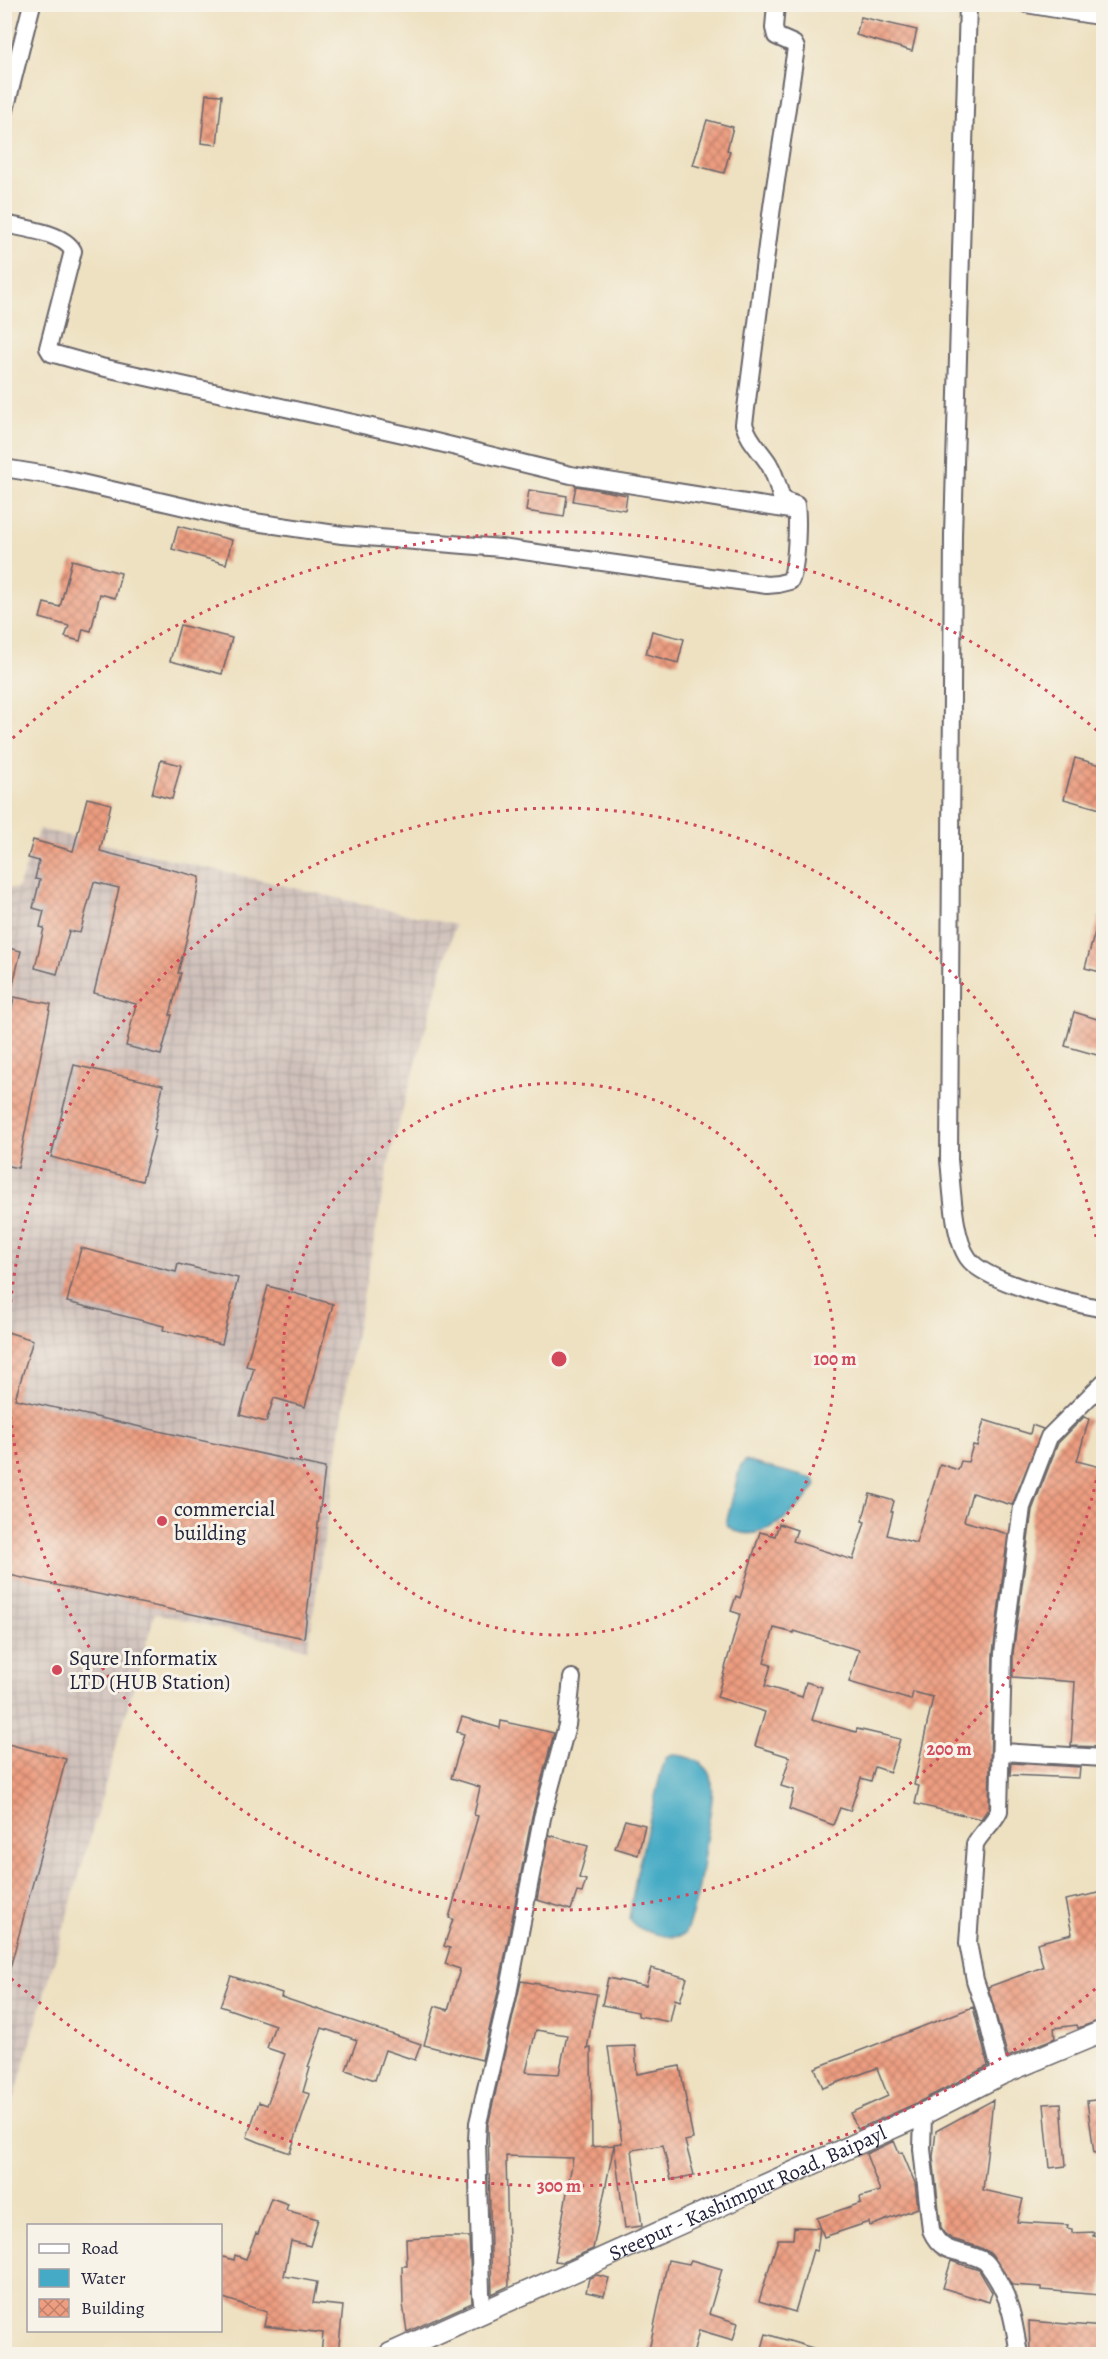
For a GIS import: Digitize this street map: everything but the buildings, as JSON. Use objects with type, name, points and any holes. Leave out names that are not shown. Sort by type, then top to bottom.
[{"type":"street","points":[[4,114],[32,4]]},
{"type":"street","points":[[4,468],[47,475],[241,520],[342,535],[501,548],[767,585],[785,583],[792,576],[798,524],[796,505],[782,500],[778,482],[764,457],[746,434],[744,424],[772,207],[796,48],[795,44],[776,36],[774,28],[776,4]]},
{"type":"street","points":[[968,4],[953,535],[949,1160],[956,1228],[967,1258],[982,1271],[1024,1288],[1076,1304],[1104,1309]]},
{"type":"street","points":[[1026,4],[1104,17]]},
{"type":"street","points":[[4,224],[58,238],[67,243],[73,251],[48,348],[51,353],[101,367],[403,434],[571,475],[797,511]]},
{"type":"street","points":[[1001,2074],[975,1980],[968,1943],[975,1844],[982,1832],[993,1824],[999,1811],[1003,1653],[1022,1507],[1049,1437],[1104,1382]]},
{"type":"street","points":[[483,2311],[477,2140],[480,2112],[508,1994],[542,1818],[567,1725],[572,1678]]},
{"type":"street","points":[[1002,1752],[1104,1758]]},
{"type":"street","name":"Sreepur - Kashimpur Road, Baipayl","points":[[390,2355],[923,2114],[1001,2074],[1104,2031]]},
{"type":"street","points":[[923,2114],[922,2149],[931,2230],[937,2242],[950,2250],[985,2262],[1001,2284],[1010,2302],[1019,2355]]},
{"type":"shaded area","points":[[39,829],[455,925],[391,1151],[349,1371],[308,1649],[155,1613],[5,2131],[4,887],[18,889]]},
{"type":"water","points":[[745,1461],[814,1479],[816,1485],[800,1505],[776,1524],[750,1533],[737,1532],[726,1524],[740,1467]]},
{"type":"water","points":[[672,1755],[689,1758],[705,1767],[711,1776],[712,1802],[694,1909],[684,1935],[662,1936],[638,1927],[629,1918],[637,1872],[661,1772],[666,1758]]},
{"type":"place","name":"commercial building","points":[[162,1521]]},
{"type":"place","name":"Squre Informatix LTD (HUB Station)","points":[[57,1670]]}]
